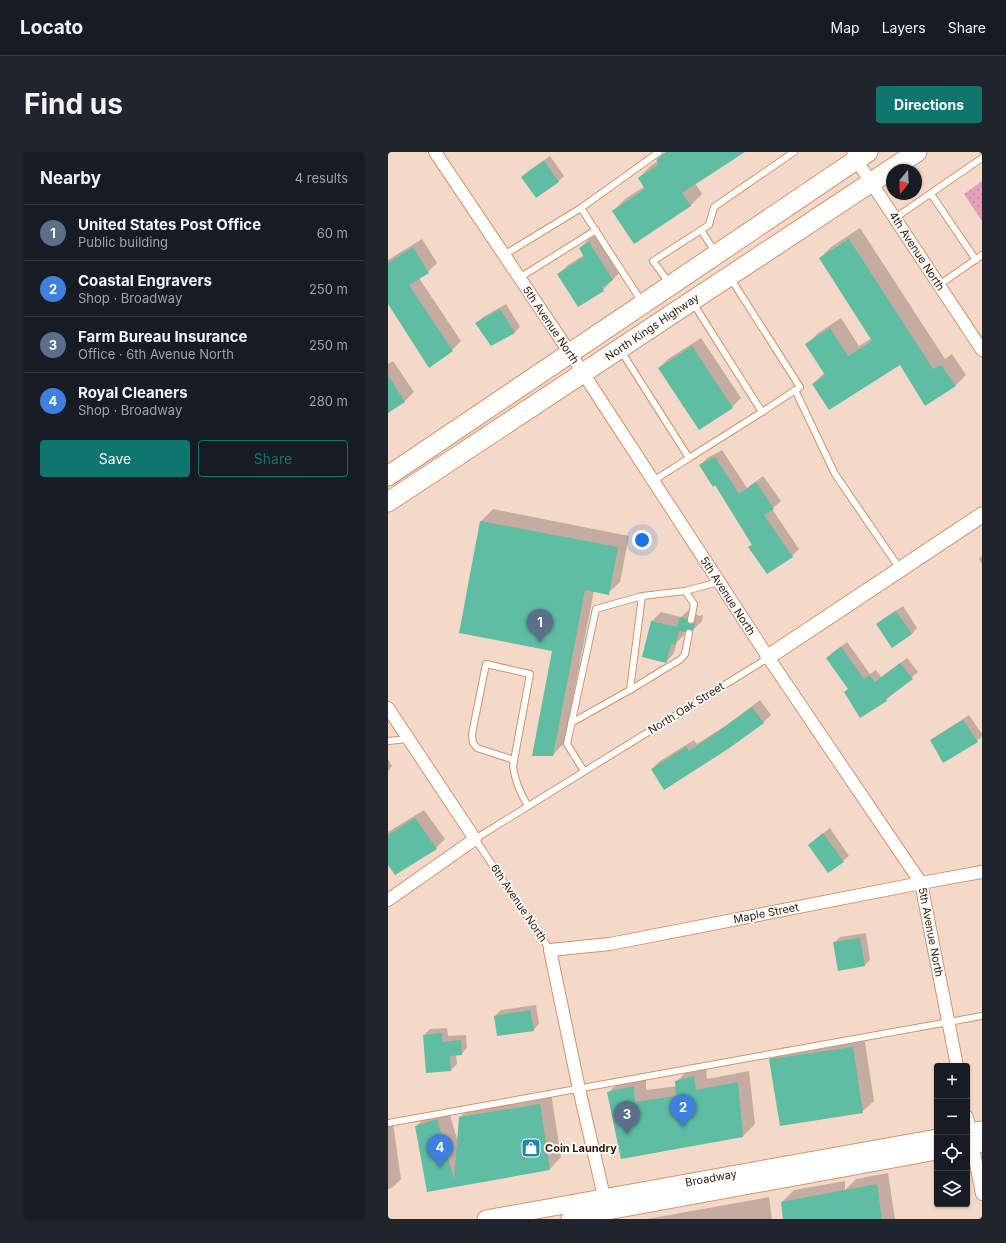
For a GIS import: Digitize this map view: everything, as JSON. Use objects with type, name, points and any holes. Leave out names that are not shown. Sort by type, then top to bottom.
[{"type":"main road","name":"North Kings Highway","points":[[388,502],[916,152]]},
{"type":"main road","points":[[388,476],[716,254],[859,154]]},
{"type":"main road","name":"Broadway","points":[[570,1219],[607,1209],[934,1139]]},
{"type":"main road","name":"Broadway","points":[[486,1219],[607,1209],[934,1152]]},
{"type":"street","name":"5th Avenue North","points":[[435,152],[570,353],[768,658],[921,883],[956,1063]]},
{"type":"street","name":"4th Avenue North","points":[[859,154],[872,181],[895,218],[982,350]]},
{"type":"street","name":"North Oak Street","points":[[768,658],[982,514]]},
{"type":"street","name":"6th Avenue North","points":[[388,708],[475,839]]},
{"type":"street","name":"North Oak Street","points":[[388,900],[475,839]]},
{"type":"street","name":"Maple Street","points":[[550,950],[610,944],[982,872]]},
{"type":"street","name":"6th Avenue North","points":[[550,950],[579,1088],[607,1209]]},
{"type":"street","points":[[972,1135],[982,1194]]},
{"type":"lane","points":[[504,255],[582,208],[659,152]]},
{"type":"lane","points":[[670,285],[653,261],[709,225],[714,207],[794,152]]},
{"type":"lane","points":[[895,218],[982,158]]},
{"type":"lane","points":[[931,194],[976,260]]},
{"type":"lane","points":[[582,208],[643,303]]},
{"type":"lane","points":[[519,278],[596,230]]},
{"type":"lane","points":[[701,230],[716,254]]},
{"type":"lane","points":[[939,285],[982,256]]},
{"type":"lane","points":[[653,481],[800,387],[729,276]]},
{"type":"lane","points":[[691,300],[762,412]]},
{"type":"lane","points":[[620,349],[689,458]]},
{"type":"lane","points":[[795,390],[835,474],[900,569]]},
{"type":"lane","points":[[584,771],[567,744],[596,609],[642,596],[685,591],[719,582]]},
{"type":"lane","points":[[685,591],[694,604],[691,620]]},
{"type":"lane","points":[[630,690],[642,596]]},
{"type":"lane","points":[[571,723],[681,659],[685,654],[689,633]]},
{"type":"lane","name":"North Oak Street","points":[[475,839],[768,658]]},
{"type":"lane","points":[[514,760],[477,748],[473,742],[472,734],[486,664],[530,674],[514,760],[514,778],[528,806]]},
{"type":"lane","points":[[388,741],[409,739]]},
{"type":"lane","name":"6th Avenue North","points":[[475,839],[550,950]]},
{"type":"lane","points":[[388,1123],[982,1016]]},
{"type":"shaded area","points":[[982,181],[982,221],[964,194]]},
{"type":"building","points":[[666,152],[745,152],[682,193],[691,206],[634,244],[612,211],[645,189],[638,178],[659,164],[656,160]]},
{"type":"building","points":[[544,161],[559,182],[536,198],[521,177]]},
{"type":"building","points":[[849,239],[933,369],[941,365],[956,386],[925,406],[900,365],[829,410],[812,384],[825,375],[805,344],[830,328],[848,356],[872,341],[819,258]]},
{"type":"building","points":[[589,242],[613,280],[602,287],[604,291],[578,307],[557,274],[584,257],[579,248]]},
{"type":"building","points":[[413,247],[429,273],[409,285],[453,351],[429,368],[388,304],[388,263]]},
{"type":"building","points":[[500,309],[515,333],[491,346],[475,323]]},
{"type":"building","points":[[692,346],[733,408],[699,430],[658,368]]},
{"type":"building","points":[[388,375],[405,402],[388,413]]},
{"type":"building","points":[[715,457],[739,494],[756,482],[774,509],[764,515],[793,557],[767,574],[748,547],[752,545],[715,485],[713,487],[699,465]]},
{"type":"building","points":[[480,521],[618,547],[609,595],[585,590],[553,756],[532,756],[552,651],[459,633]]},
{"type":"building","points":[[896,611],[912,634],[892,648],[876,624]]},
{"type":"building","points":[[680,617],[687,619],[687,622],[690,624],[693,624],[696,621],[693,631],[689,629],[685,632],[679,631],[675,645],[671,644],[666,663],[642,657],[651,621],[677,627]]},
{"type":"building","points":[[841,647],[864,679],[870,675],[875,682],[900,663],[913,679],[886,699],[887,701],[860,718],[844,692],[848,689],[826,658]]},
{"type":"building","points":[[752,707],[764,723],[728,749],[664,790],[651,769],[686,747],[689,751]]},
{"type":"building","points":[[963,720],[978,742],[943,763],[930,740]]},
{"type":"building","points":[[415,818],[437,849],[395,875],[388,865],[388,835]]},
{"type":"building","points":[[823,833],[844,862],[828,873],[808,845]]},
{"type":"building","points":[[860,938],[865,966],[838,971],[833,942]]},
{"type":"building","points":[[530,1010],[534,1031],[497,1036],[494,1016]]},
{"type":"building","points":[[442,1033],[442,1042],[461,1040],[462,1055],[450,1056],[451,1071],[426,1073],[423,1035]]},
{"type":"building","points":[[853,1047],[863,1113],[780,1126],[769,1059]]},
{"type":"building","points":[[694,1076],[696,1090],[738,1082],[743,1137],[621,1159],[607,1092],[634,1086],[635,1102],[676,1096],[675,1081]]},
{"type":"building","points":[[540,1104],[550,1170],[427,1192],[415,1126],[437,1119],[454,1179],[459,1117]]},
{"type":"building","points":[[877,1184],[882,1219],[783,1219],[781,1202]]},
{"type":"place","name":"United States Post Office","points":[[540,642]]},
{"type":"place","name":"Coastal Engravers","points":[[683,1127]]},
{"type":"place","name":"Farm Bureau Insurance","points":[[627,1134]]},
{"type":"place","name":"Coin Laundry","points":[[531,1148]]},
{"type":"place","name":"Royal Cleaners","points":[[440,1167]]}]
